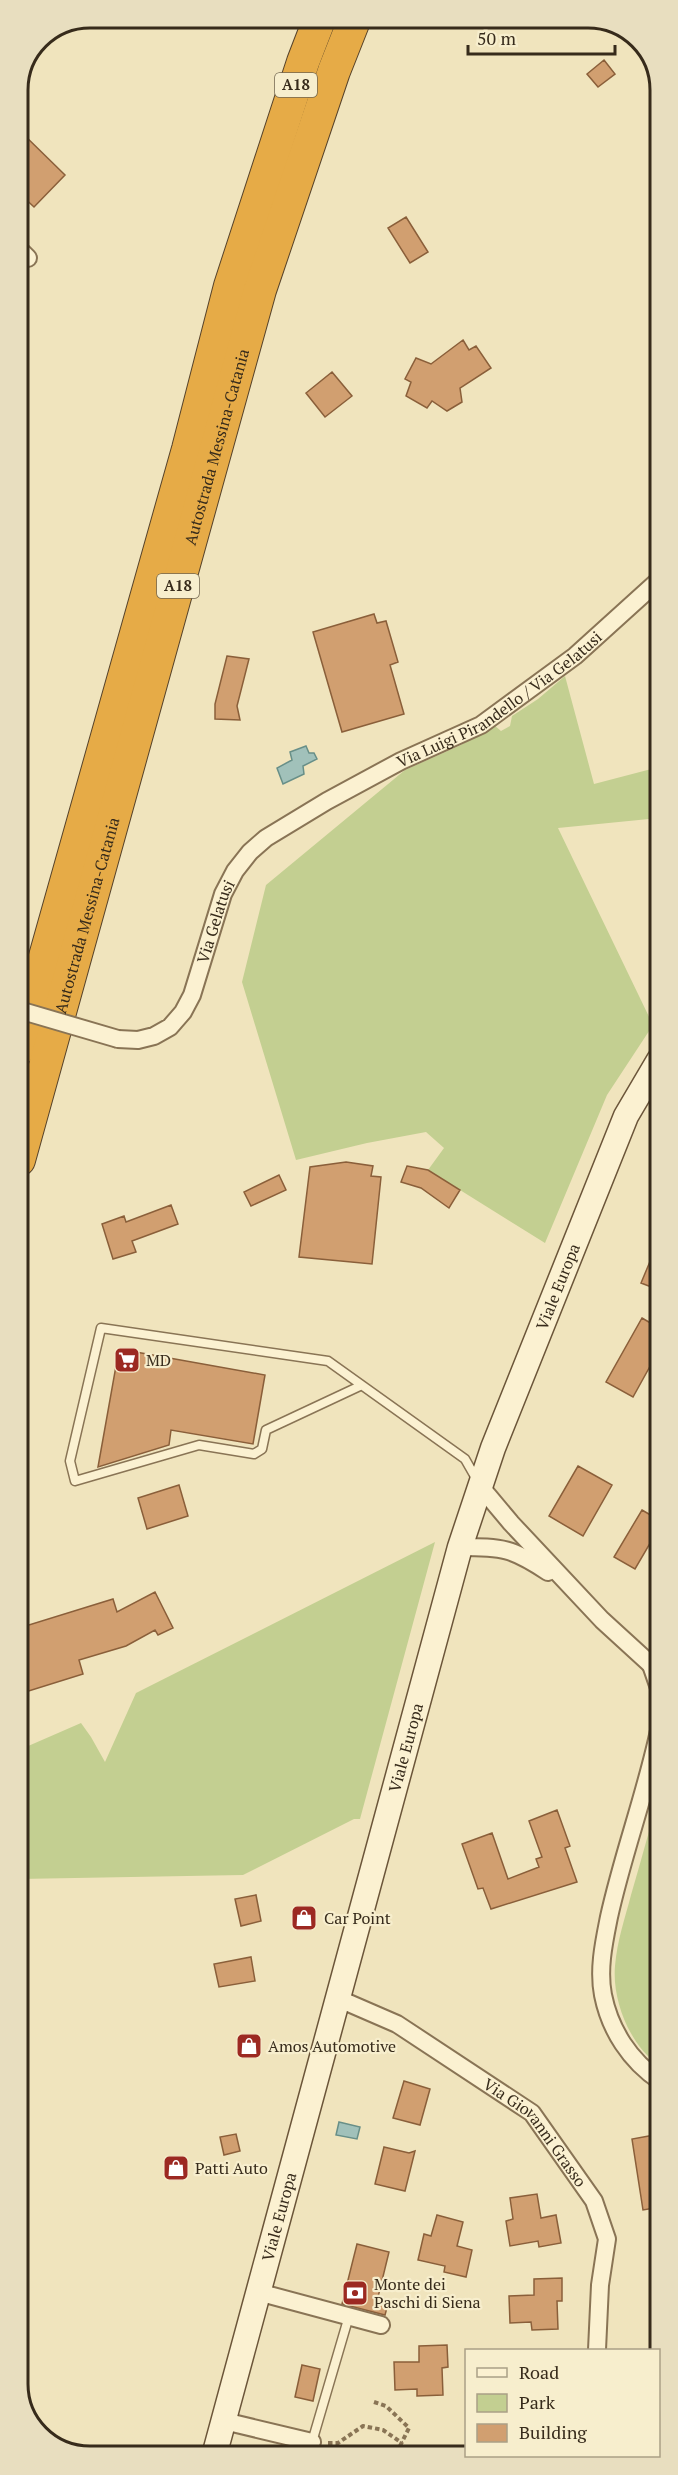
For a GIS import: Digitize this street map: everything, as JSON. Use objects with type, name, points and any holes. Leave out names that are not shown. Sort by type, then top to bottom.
[{"type":"highway","name":"Autostrada Messina-Catania","points":[[28,1017],[184,460],[230,286],[316,28]]},
{"type":"highway","name":"Autostrada Messina-Catania","points":[[28,1128],[260,290],[334,71],[351,29]]},
{"type":"highway","points":[[28,1073],[154,618],[204,415],[274,153]]},
{"type":"main road","name":"Viale Europa","points":[[217,2446],[460,1547],[480,1486],[626,1116],[650,1075]]},
{"type":"street","name":"Via Luigi Pirandello / Via Gelatusi","points":[[327,801],[401,761],[481,725],[575,656],[650,588]]},
{"type":"street","name":"Via Gelatusi","points":[[28,1013],[118,1039],[138,1040],[154,1036],[170,1027],[192,995],[215,914],[235,871],[250,852],[266,838],[327,801]]},
{"type":"street","points":[[480,1486],[511,1523],[603,1620],[650,1664]]},
{"type":"street","points":[[460,1547],[510,1549],[576,1591]]},
{"type":"street","points":[[650,1768],[615,1892],[603,1946],[601,1974],[608,2013],[621,2042],[637,2062],[650,2073]]},
{"type":"street","name":"Via Giovanni Grasso","points":[[337,1998],[397,2024],[532,2113],[594,2200],[607,2239],[600,2285],[597,2349]]},
{"type":"street","points":[[258,2292],[381,2325]]},
{"type":"street","points":[[224,2421],[312,2442]]},
{"type":"lane","points":[[360,1386],[266,1430],[262,1449],[254,1454],[199,1446],[75,1481],[70,1461],[101,1328],[328,1361],[465,1459],[480,1486]]},
{"type":"lane","points":[[312,2442],[349,2316]]},
{"type":"path","points":[[374,2402],[386,2406],[409,2428],[400,2446]]},
{"type":"path","points":[[312,2442],[338,2443],[363,2427],[383,2430],[402,2443]]},
{"type":"green space","points":[[565,676],[594,784],[650,769],[650,819],[558,828],[650,1019],[650,1030],[607,1095],[545,1243],[428,1170],[444,1148],[426,1132],[296,1160],[242,982],[266,885],[405,770],[461,745],[495,726],[501,731],[510,726],[512,716],[538,699]]},
{"type":"green space","points":[[435,1542],[360,1819],[354,1819],[243,1875],[28,1879],[28,1746],[81,1723],[105,1762],[136,1693]]},
{"type":"green space","points":[[650,1829],[650,2058],[632,2035],[620,2008],[615,1966],[622,1930]]},
{"type":"water","points":[[306,746],[309,753],[314,753],[317,759],[303,766],[304,774],[283,784],[277,768],[292,760],[290,752]]},
{"type":"water","points":[[339,2122],[360,2127],[357,2139],[336,2135]]},
{"type":"building","points":[[604,60],[615,74],[598,87],[587,74]]},
{"type":"building","points":[[28,139],[65,175],[34,207],[28,201]]},
{"type":"building","points":[[406,217],[428,252],[410,263],[388,228]]},
{"type":"building","points":[[463,340],[469,350],[476,346],[491,368],[460,388],[462,402],[447,411],[432,401],[427,408],[406,396],[411,382],[405,379],[416,358],[431,364]]},
{"type":"building","points":[[332,372],[352,396],[325,417],[306,393]]},
{"type":"building","points":[[374,614],[377,623],[386,621],[398,662],[390,665],[404,714],[342,732],[313,632]]},
{"type":"building","points":[[227,656],[249,659],[237,706],[240,720],[215,719],[215,704]]},
{"type":"building","points":[[346,1162],[373,1166],[371,1176],[381,1177],[372,1264],[299,1257],[310,1167]]},
{"type":"building","points":[[407,1166],[428,1170],[460,1190],[449,1208],[421,1188],[401,1182]]},
{"type":"building","points":[[279,1175],[286,1190],[251,1206],[244,1192]]},
{"type":"building","points":[[171,1205],[178,1224],[132,1241],[136,1252],[113,1259],[102,1224],[124,1216],[126,1222]]},
{"type":"building","points":[[650,1262],[650,1286],[641,1283]]},
{"type":"building","points":[[642,1318],[650,1323],[650,1366],[633,1397],[606,1382]]},
{"type":"building","points":[[119,1349],[265,1375],[253,1444],[171,1430],[169,1445],[98,1467]]},
{"type":"building","points":[[578,1466],[612,1485],[583,1536],[549,1516]]},
{"type":"building","points":[[179,1485],[188,1516],[147,1529],[138,1498]]},
{"type":"building","points":[[642,1510],[650,1515],[650,1543],[635,1569],[614,1557]]},
{"type":"building","points":[[155,1592],[173,1628],[158,1635],[155,1630],[126,1646],[79,1660],[83,1674],[28,1691],[28,1625],[113,1599],[117,1612]]},
{"type":"building","points":[[557,1810],[570,1846],[565,1848],[577,1882],[491,1909],[483,1888],[478,1889],[462,1844],[492,1833],[508,1879],[539,1867],[536,1859],[542,1857],[529,1821]]},
{"type":"building","points":[[256,1895],[261,1921],[241,1926],[235,1899]]},
{"type":"building","points":[[251,1957],[255,1981],[219,1987],[214,1964]]},
{"type":"building","points":[[404,2081],[430,2089],[420,2125],[393,2118]]},
{"type":"building","points":[[236,2134],[240,2151],[224,2155],[220,2137]]},
{"type":"building","points":[[650,2136],[650,2209],[643,2210],[632,2139]]},
{"type":"building","points":[[384,2147],[409,2153],[415,2151],[405,2191],[375,2184]]},
{"type":"building","points":[[537,2194],[541,2218],[556,2215],[561,2243],[539,2247],[538,2241],[510,2246],[506,2221],[513,2219],[510,2198]]},
{"type":"building","points":[[437,2215],[463,2222],[457,2246],[472,2250],[466,2277],[444,2272],[445,2266],[418,2260],[424,2234],[431,2236]]},
{"type":"building","points":[[357,2244],[389,2252],[378,2297],[389,2300],[385,2315],[342,2304]]},
{"type":"building","points":[[562,2278],[562,2301],[557,2301],[558,2329],[532,2330],[531,2322],[510,2323],[509,2296],[534,2295],[534,2279]]},
{"type":"building","points":[[447,2345],[448,2367],[442,2368],[443,2395],[417,2396],[417,2389],[395,2390],[394,2362],[419,2362],[419,2346]]},
{"type":"building","points":[[302,2365],[320,2369],[313,2401],[295,2397]]},
{"type":"place","name":"MD","points":[[127,1360]]},
{"type":"place","name":"Car Point","points":[[304,1918]]},
{"type":"place","name":"Amos Automotive","points":[[249,2046]]},
{"type":"place","name":"Patti Auto","points":[[176,2168]]},
{"type":"place","name":"Monte dei Paschi di Siena","points":[[355,2293]]}]
